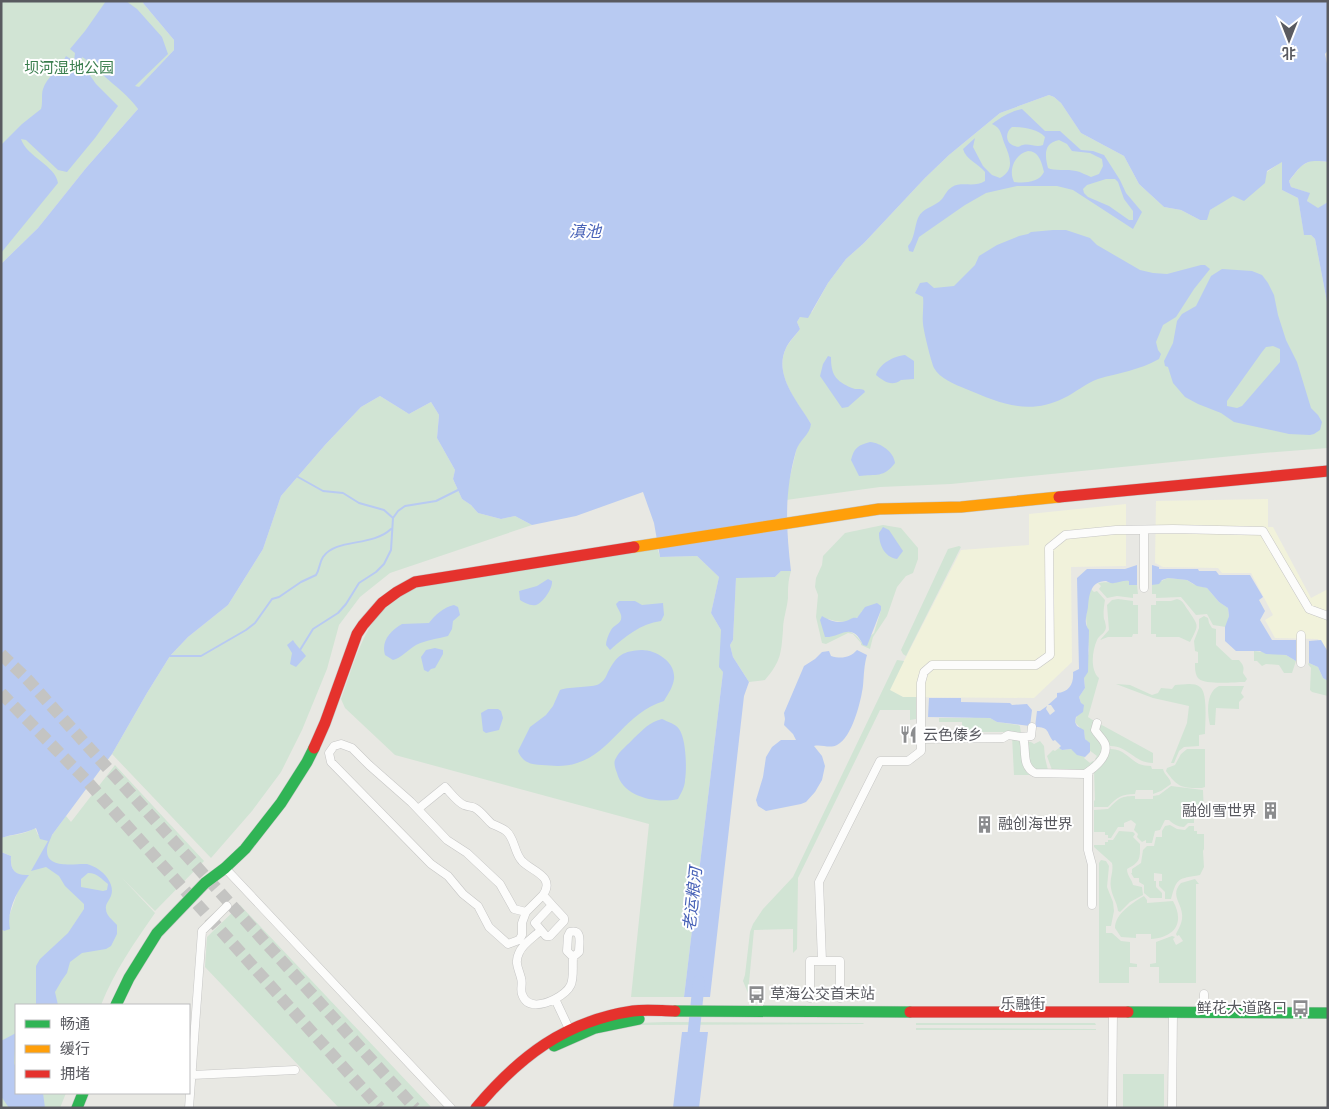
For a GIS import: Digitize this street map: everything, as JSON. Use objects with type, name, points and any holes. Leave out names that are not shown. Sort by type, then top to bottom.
[{"type":"street","points":[[116,1004],[129,978],[157,933],[205,883],[225,868],[245,849],[282,803],[307,762],[328,715],[356,634],[365,619],[381,602],[396,591],[415,582],[879,510],[961,507],[1328,471]]},
{"type":"street","points":[[1144,530],[1144,588]]},
{"type":"street","points":[[822,961],[820,882],[880,761],[908,761],[921,751],[921,694],[924,672],[932,665],[1036,665],[1050,655],[1049,548],[1064,535],[1144,530],[1263,531],[1309,609],[1328,616]]},
{"type":"street","points":[[1301,636],[1301,663]]},
{"type":"street","points":[[1022,737],[1025,744],[1027,765],[1035,773],[1085,774],[1104,757],[1104,742],[1095,730],[1097,723]]},
{"type":"street","points":[[921,738],[1003,738],[1008,735],[1022,737],[1031,736],[1032,726]]},
{"type":"street","points":[[418,809],[444,787],[464,805],[478,809],[490,822],[506,831],[521,860],[537,870],[545,879],[546,887],[543,895],[526,912],[522,923],[522,935],[519,940],[512,944],[505,943],[490,927],[478,906],[463,894],[448,876],[431,864],[331,762],[329,756],[331,749],[337,744],[352,748],[368,765],[418,809],[447,840],[468,853],[500,884],[514,909],[526,912]]},
{"type":"street","points":[[1088,772],[1088,850],[1092,864],[1092,905]]},
{"type":"street","points":[[225,868],[451,1108]]},
{"type":"street","points":[[543,895],[564,918],[564,921],[550,936],[546,936],[536,925],[536,921],[552,905]]},
{"type":"street","points":[[189,1108],[202,931],[226,906]]},
{"type":"street","points":[[540,930],[518,953],[516,966],[522,979],[522,994],[527,1000],[535,1004],[544,1004],[566,993],[572,983],[573,957]]},
{"type":"street","points":[[810,998],[810,961],[840,961],[840,998]]},
{"type":"street","points":[[1204,994],[1204,1012]]},
{"type":"street","points":[[555,999],[572,1033]]},
{"type":"street","name":"乐融街","points":[[1173,1016],[1204,1012],[1328,1013]]},
{"type":"street","name":"乐融街","points":[[572,1033],[624,1021],[677,1014],[1173,1016],[1328,1020]]},
{"type":"street","points":[[1112,1108],[1113,1016]]},
{"type":"street","points":[[1172,1108],[1173,1016]]},
{"type":"street","points":[[476,1108],[499,1081],[521,1060],[544,1043],[572,1033]]},
{"type":"street","points":[[486,1108],[504,1086],[527,1065],[572,1033]]},
{"type":"street","points":[[192,1074],[295,1070]]},
{"type":"street","points":[[77,1108],[83,1094]]},
{"type":"shaded area","points":[[1268,499],[1268,527],[1273,527],[1311,598],[1328,589],[1328,657],[1318,639],[1275,638],[1265,620],[1273,615],[1251,573],[1222,573],[1218,568],[1163,567],[1155,563],[1156,501]]},
{"type":"shaded area","points":[[1126,504],[1126,566],[1071,567],[1072,662],[1034,698],[903,697],[889,690],[961,550],[1029,545],[1029,514]]},
{"type":"green space","name":"坝河湿地公园","points":[[1,1],[144,1],[143,3],[174,40],[174,50],[130,97],[138,109],[86,168],[38,228],[1,264]]},
{"type":"green space","points":[[1049,95],[1061,103],[1081,133],[1124,156],[1139,184],[1164,207],[1181,210],[1200,220],[1210,210],[1283,161],[1282,190],[1298,198],[1304,234],[1311,235],[1315,239],[1328,307],[1328,448],[951,484],[880,487],[786,500],[797,447],[811,424],[789,388],[783,368],[786,348],[800,329],[797,322],[800,317],[812,312],[828,283],[846,259],[864,243],[949,155],[1000,113]]},
{"type":"green space","points":[[1312,160],[1328,162],[1328,202],[1318,209],[1307,201],[1309,193],[1291,187],[1289,181],[1301,166]]},
{"type":"green space","points":[[380,396],[409,414],[431,402],[439,415],[437,438],[455,470],[453,479],[462,499],[478,513],[501,519],[515,516],[532,525],[390,573],[360,597],[339,625],[327,669],[302,730],[281,772],[252,811],[211,858],[112,754],[170,656],[188,637],[228,605],[263,549],[281,496],[361,407]]},
{"type":"green space","points":[[883,525],[901,528],[918,548],[918,559],[913,573],[906,576],[897,587],[887,616],[873,637],[870,649],[861,645],[853,634],[848,633],[826,644],[822,643],[816,617],[818,595],[815,587],[816,578],[822,565],[823,556],[845,533]],"holes":[[[881,610],[874,633],[862,643],[854,634],[847,631],[829,637],[828,619],[847,621],[856,618],[862,611]]]},
{"type":"green space","points":[[657,547],[660,557],[697,556],[719,577],[711,613],[721,630],[723,672],[684,997],[631,997],[649,824],[395,755],[345,708],[341,699],[356,656],[369,628],[388,604],[401,595],[420,586],[440,580]]},
{"type":"green space","points":[[961,547],[906,656],[901,650],[948,549]]},
{"type":"green space","points":[[781,571],[791,571],[779,657],[765,680],[749,682],[733,657],[730,645],[733,640],[736,577],[775,577]]},
{"type":"green space","points":[[1168,578],[1187,580],[1207,588],[1219,602],[1228,608],[1229,616],[1226,627],[1213,625],[1207,614],[1196,615],[1181,597],[1156,598],[1156,594],[1152,594],[1152,585]]},
{"type":"green space","points":[[1129,581],[1129,585],[1137,585],[1138,594],[1133,594],[1133,598],[1117,596],[1107,598],[1099,589],[1101,586],[1098,583]]},
{"type":"green space","points":[[1091,589],[1094,592],[1097,591],[1105,600],[1104,619],[1106,627],[1097,640],[1094,649],[1093,665],[1099,678],[1088,717],[1094,721],[1104,746],[1097,761],[1095,759],[1097,756],[1089,750],[1090,744],[1085,739],[1084,732],[1075,722],[1081,703],[1079,697],[1085,688],[1084,678],[1089,650],[1086,617],[1088,596]]},
{"type":"green space","points":[[1177,599],[1184,603],[1196,625],[1190,642],[1179,637],[1156,637],[1156,634],[1151,634],[1151,605],[1156,605],[1156,601]]},
{"type":"green space","points":[[1112,600],[1133,601],[1133,605],[1138,605],[1138,634],[1133,634],[1132,637],[1108,637],[1100,640],[1109,630],[1107,605]]},
{"type":"green space","points":[[1204,616],[1208,618],[1212,628],[1216,629],[1216,645],[1232,660],[1239,660],[1242,664],[1243,673],[1247,679],[1245,682],[1221,683],[1199,679],[1195,663],[1198,663],[1198,652],[1195,651],[1194,641],[1199,628],[1199,619]]},
{"type":"green space","points":[[1254,651],[1286,655],[1296,661],[1292,673],[1284,673],[1279,665],[1266,664],[1262,666],[1257,661],[1254,661]]},
{"type":"green space","points":[[897,660],[904,661],[890,690],[903,697],[916,697],[916,719],[910,720],[910,710],[880,710],[798,878],[797,949],[793,953],[793,929],[754,930],[748,993],[743,981],[750,932],[753,924],[763,909],[793,877]]},
{"type":"green space","points":[[1309,663],[1318,667],[1323,678],[1328,681],[1328,696],[1310,690],[1311,668]]},
{"type":"green space","points":[[1116,684],[1130,685],[1152,695],[1158,693],[1161,688],[1172,689],[1175,685],[1191,684],[1200,687],[1203,690],[1206,716],[1205,734],[1199,735],[1199,746],[1184,747],[1179,751],[1174,763],[1171,763],[1187,723],[1189,706],[1153,698]]},
{"type":"green space","points":[[1219,686],[1244,686],[1241,693],[1244,697],[1239,702],[1239,709],[1216,708],[1215,725],[1210,725],[1208,703],[1212,693]]},
{"type":"green space","points":[[939,718],[990,718],[997,722],[1018,725],[1020,726],[1021,734],[1011,732],[962,732],[962,722],[939,722]]},
{"type":"green space","points":[[1100,724],[1153,753],[1153,763],[1141,760],[1116,746],[1109,746],[1099,731]]},
{"type":"green space","points":[[1012,736],[1021,740],[1032,775],[1014,775]]},
{"type":"green space","points":[[1040,741],[1044,746],[1048,770],[1036,771],[1030,767],[1027,742],[1034,744]]},
{"type":"green space","points":[[1059,748],[1062,750],[1071,749],[1085,757],[1090,763],[1093,761],[1095,763],[1083,771],[1052,770],[1047,756],[1053,750],[1055,751]]},
{"type":"green space","points":[[1109,749],[1118,750],[1139,764],[1151,766],[1152,769],[1163,769],[1171,784],[1153,794],[1153,790],[1136,790],[1135,794],[1120,797],[1108,807],[1094,807],[1094,771]]},
{"type":"green space","points":[[1187,749],[1205,749],[1205,787],[1190,788],[1181,786],[1166,771],[1167,768],[1175,765],[1181,754]]},
{"type":"green space","points":[[115,765],[204,861],[155,911],[122,878],[155,913],[118,969],[101,1004],[15,1004],[15,1094],[66,1094],[60,1108],[1,1108],[1,929],[4,931],[19,888],[28,876],[19,875],[14,871],[11,865],[11,856],[1,852],[1,838],[35,828],[38,835],[52,835],[66,816],[71,822]]},
{"type":"green space","points":[[1171,786],[1203,790],[1204,816],[1197,816],[1197,818],[1194,818],[1194,823],[1188,823],[1184,827],[1165,820],[1160,830],[1155,831],[1152,843],[1146,843],[1146,840],[1142,842],[1137,837],[1138,834],[1134,830],[1136,824],[1131,820],[1124,823],[1124,827],[1118,827],[1111,838],[1105,835],[1105,832],[1094,832],[1094,810],[1108,809],[1120,799],[1126,797],[1135,796],[1135,799],[1153,799],[1153,796],[1159,795]]},
{"type":"green space","points":[[1170,825],[1177,829],[1185,830],[1189,826],[1194,826],[1194,831],[1197,831],[1197,834],[1204,834],[1204,867],[1200,875],[1180,880],[1175,887],[1171,899],[1165,899],[1165,892],[1159,886],[1159,881],[1162,881],[1162,874],[1154,873],[1154,881],[1156,881],[1156,887],[1162,893],[1162,898],[1150,898],[1144,893],[1144,885],[1139,882],[1139,878],[1134,878],[1131,873],[1132,869],[1141,863],[1143,850],[1147,846],[1154,846],[1156,837],[1162,837],[1162,831],[1165,826]]},
{"type":"green space","points":[[1119,831],[1133,832],[1135,834],[1133,837],[1140,844],[1139,859],[1127,869],[1133,885],[1142,887],[1143,895],[1130,902],[1120,912],[1118,911],[1111,888],[1112,863],[1094,847],[1094,845],[1105,845],[1105,842],[1108,842],[1108,840],[1113,840]]},
{"type":"green space","points":[[1101,860],[1106,861],[1109,866],[1107,887],[1113,902],[1114,911],[1111,926],[1106,926],[1106,933],[1112,933],[1121,941],[1130,942],[1130,963],[1137,964],[1137,967],[1129,967],[1129,983],[1099,983],[1099,863]]},
{"type":"green space","points":[[1195,879],[1199,884],[1196,884],[1196,983],[1159,983],[1159,967],[1150,967],[1150,964],[1156,963],[1156,942],[1172,936],[1175,937],[1173,939],[1176,945],[1183,941],[1176,934],[1182,917],[1176,891],[1181,883]]},
{"type":"green space","points":[[1144,896],[1147,903],[1173,901],[1178,916],[1176,928],[1159,938],[1151,939],[1151,934],[1136,934],[1136,938],[1121,937],[1115,928],[1118,918]]},
{"type":"green space","points":[[240,905],[432,1108],[339,1108],[205,967],[207,937]]},
{"type":"green space","points":[[636,1023],[864,1024],[636,1025]]},
{"type":"green space","points":[[916,1023],[1095,1023],[1096,1025],[916,1025]]},
{"type":"green space","points":[[916,1028],[1096,1029],[1096,1030],[916,1030]]},
{"type":"green space","points":[[1123,1074],[1164,1074],[1164,1108],[1123,1108]]},
{"type":"water","name":"滇池","points":[[106,1],[126,1],[137,9],[162,37],[168,54],[135,86],[139,87],[174,50],[174,40],[143,3],[144,1],[1328,1],[1328,50],[1325,54],[1328,68],[1328,162],[1309,162],[1301,166],[1289,181],[1291,187],[1310,193],[1307,201],[1318,208],[1328,202],[1328,307],[1315,239],[1311,235],[1304,235],[1298,198],[1282,190],[1282,162],[1267,171],[1265,183],[1244,201],[1233,196],[1210,210],[1207,220],[1200,220],[1181,210],[1164,207],[1139,184],[1124,156],[1081,133],[1061,103],[1049,95],[1000,113],[949,155],[864,243],[846,259],[828,283],[808,318],[800,317],[797,322],[800,329],[787,345],[783,358],[785,378],[789,388],[811,424],[809,431],[796,451],[789,481],[787,525],[791,571],[781,571],[775,577],[736,578],[733,640],[730,645],[733,657],[749,682],[744,696],[710,997],[684,997],[723,672],[719,667],[721,630],[711,613],[719,577],[697,556],[660,557],[654,523],[643,492],[576,516],[532,525],[515,516],[501,519],[478,513],[462,499],[453,479],[455,470],[437,438],[439,415],[431,402],[409,414],[380,396],[361,407],[281,496],[263,549],[228,605],[188,637],[170,656],[112,754],[52,835],[47,850],[51,860],[63,864],[88,864],[98,869],[107,878],[112,894],[106,906],[106,911],[108,916],[117,925],[117,934],[111,946],[106,949],[82,953],[70,962],[67,973],[55,992],[58,1004],[36,1004],[36,966],[40,959],[68,933],[84,909],[84,904],[65,886],[59,876],[46,867],[31,871],[48,841],[40,839],[36,828],[1,838],[1,264],[38,228],[86,168],[138,109],[126,95],[82,57],[80,65],[118,106],[67,172],[58,170],[26,140],[21,139],[29,151],[52,171],[58,183],[1,253],[1,145],[22,124],[41,109],[42,91],[50,77],[66,56],[74,61],[75,53],[70,49]],"holes":[[[88,873],[97,875],[108,884],[107,890],[81,887],[81,879]]]},
{"type":"water","points":[[1022,109],[1045,131],[1060,131],[1081,150],[1093,151],[1104,155],[1126,193],[1142,212],[1133,229],[1073,190],[1057,186],[1017,186],[986,193],[965,205],[919,237],[913,252],[909,251],[908,246],[920,214],[939,202],[952,187],[956,185],[977,184],[985,181],[985,172],[969,159],[963,149],[975,138],[973,147],[983,166],[992,175],[1000,178],[1005,175],[1010,163],[1008,154],[999,130],[992,124]],"holes":[[[1012,127],[1020,127],[1038,132],[1045,137],[1043,145],[1018,147],[1012,145],[1007,138]],[[1059,140],[1067,144],[1072,151],[1090,153],[1102,159],[1103,166],[1099,174],[1091,177],[1076,171],[1048,168],[1046,151],[1050,144]],[[1028,151],[1035,153],[1041,161],[1044,172],[1042,176],[1035,180],[1014,182],[1012,168],[1016,159]],[[1106,179],[1115,179],[1118,182],[1124,199],[1133,211],[1133,220],[1129,220],[1109,206],[1088,197],[1083,189],[1087,185]]]},
{"type":"water","points":[[1066,230],[1090,238],[1097,245],[1140,270],[1167,274],[1201,265],[1205,265],[1210,269],[1176,317],[1163,325],[1156,342],[1161,354],[1159,359],[1137,369],[1098,379],[1051,403],[1026,407],[1014,406],[991,399],[953,383],[936,372],[923,324],[923,297],[915,293],[920,283],[927,282],[934,288],[954,286],[975,265],[979,256],[997,245],[1031,232]]},
{"type":"water","points":[[1222,269],[1252,271],[1262,275],[1268,283],[1274,295],[1286,340],[1297,362],[1311,408],[1322,422],[1320,430],[1310,435],[1289,434],[1234,422],[1221,413],[1185,397],[1173,383],[1164,361],[1173,343],[1177,321],[1182,314],[1196,306],[1211,276]],"holes":[[[1273,346],[1280,349],[1280,362],[1242,406],[1237,408],[1227,406],[1227,401],[1266,347]]]},
{"type":"water","points":[[905,355],[914,361],[914,379],[891,383],[876,375],[880,367],[888,361]]},
{"type":"water","points":[[828,356],[831,357],[833,372],[838,380],[854,389],[862,389],[865,392],[848,407],[842,408],[820,376],[823,364]]},
{"type":"water","points":[[870,442],[886,449],[892,455],[895,463],[883,473],[859,476],[851,460],[852,456],[855,450],[862,444]]},
{"type":"water","points":[[883,527],[889,530],[903,551],[897,559],[889,556],[881,546],[879,533]]},
{"type":"water","points":[[1137,565],[1137,585],[1129,585],[1129,581],[1112,583],[1106,581],[1097,584],[1091,590],[1086,619],[1086,625],[1089,630],[1088,672],[1084,678],[1085,688],[1079,697],[1084,705],[1083,712],[1076,717],[1075,722],[1077,726],[1084,730],[1085,739],[1090,743],[1090,752],[1085,757],[1077,755],[1071,749],[1062,750],[1059,748],[1061,746],[1055,740],[1053,741],[1045,729],[1035,727],[1037,711],[1047,706],[1046,709],[1050,715],[1055,711],[1051,705],[1048,705],[1057,697],[1057,693],[1065,691],[1070,687],[1073,680],[1073,672],[1079,669],[1077,578],[1087,569],[1125,569]]},
{"type":"water","points":[[1152,565],[1159,567],[1159,569],[1198,569],[1199,571],[1216,571],[1219,575],[1250,575],[1263,597],[1259,600],[1265,611],[1260,620],[1272,640],[1296,640],[1296,661],[1286,655],[1266,654],[1260,651],[1236,651],[1225,641],[1225,627],[1229,616],[1228,608],[1219,602],[1207,588],[1197,586],[1187,580],[1168,578],[1162,580],[1159,584],[1152,585]]},
{"type":"water","points":[[548,579],[552,581],[551,587],[539,604],[532,605],[520,600],[519,591],[537,586]]},
{"type":"water","points":[[619,601],[635,601],[642,605],[663,603],[664,615],[661,621],[640,628],[610,650],[606,645],[607,638],[612,628],[621,620],[621,614],[616,604]]},
{"type":"water","points":[[877,603],[881,606],[881,610],[867,646],[863,645],[855,633],[846,632],[825,637],[820,620],[822,616],[833,621],[848,621],[857,618],[865,607]]},
{"type":"water","points":[[454,605],[458,607],[460,615],[453,621],[452,629],[448,636],[420,643],[393,660],[385,655],[385,641],[390,633],[402,624],[429,623],[440,612]]},
{"type":"water","points":[[293,640],[306,656],[296,667],[290,664],[292,653],[287,645]]},
{"type":"water","points":[[1321,640],[1328,652],[1328,681],[1323,678],[1318,667],[1309,663],[1309,641]]},
{"type":"water","points":[[435,648],[443,650],[443,654],[435,668],[428,672],[424,670],[421,657],[426,650]]},
{"type":"water","points":[[642,650],[659,655],[672,667],[674,679],[664,701],[651,706],[639,714],[600,751],[577,763],[560,766],[538,765],[527,762],[522,758],[518,751],[530,727],[546,715],[553,706],[560,690],[599,684],[605,679],[611,666],[621,655],[630,651]]},
{"type":"water","points":[[857,650],[867,655],[860,701],[851,727],[847,735],[837,745],[831,747],[814,746],[822,756],[825,766],[822,780],[806,802],[766,811],[758,806],[756,800],[763,777],[766,757],[772,747],[781,740],[796,740],[784,725],[784,713],[804,666],[822,652],[829,651],[831,656],[842,658],[851,655]]},
{"type":"water","points":[[929,698],[961,698],[961,702],[1027,704],[1032,710],[1030,726],[997,722],[990,718],[928,717]]},
{"type":"water","points":[[488,709],[498,709],[501,711],[503,718],[499,730],[486,733],[483,731],[481,713]]},
{"type":"water","points":[[662,719],[678,727],[683,739],[686,775],[684,788],[678,799],[660,800],[641,797],[626,788],[620,781],[616,771],[615,760],[617,755],[650,724]]},
{"type":"water","points":[[1,852],[11,856],[11,865],[16,873],[29,875],[11,908],[10,929],[4,931],[1,929]]},
{"type":"water","points":[[682,1032],[708,1032],[699,1108],[673,1108]]},
{"type":"water","points":[[15,1034],[15,1094],[43,1094],[45,1108],[9,1108],[1,1096],[1,1041]]},
{"type":"waterway","points":[[298,477],[323,491],[343,493],[359,503],[384,510],[393,518]]},
{"type":"waterway","points":[[300,650],[313,629],[338,613],[359,583],[376,572],[384,564],[391,550],[393,518],[398,511],[405,506],[436,501],[458,490]]},
{"type":"waterway","points":[[170,656],[201,656],[255,623],[272,599],[279,597],[301,582],[316,575],[323,557],[329,551],[336,547],[383,535],[391,529]]},
{"type":"waterway","name":"老运粮河","points":[[692,1048],[699,981]]},
{"type":"tunnel","points":[[1,654],[27,679],[415,1108]]},
{"type":"tunnel","points":[[1,693],[86,780],[380,1108]]},
{"type":"traffic: fast","points":[[116,1004],[129,978],[157,933],[205,883],[225,868],[245,849],[281,803],[314,748]]},
{"type":"traffic: fast","points":[[675,1011],[910,1012]]},
{"type":"traffic: fast","points":[[1128,1012],[1328,1013]]},
{"type":"traffic: fast","points":[[554,1046],[595,1028],[639,1019]]},
{"type":"traffic: fast","points":[[77,1108],[83,1094]]},
{"type":"traffic: slow","points":[[634,547],[879,509],[961,507],[1059,497]]},
{"type":"traffic: jam","points":[[1059,497],[1328,471]]},
{"type":"traffic: jam","points":[[314,748],[357,634],[382,603],[397,592],[415,582],[634,547]]},
{"type":"traffic: jam","points":[[476,1108],[509,1073],[545,1044],[565,1033],[586,1023],[608,1016],[633,1011],[675,1011]]},
{"type":"traffic: jam","points":[[910,1012],[1128,1012]]},
{"type":"place","name":"云色傣乡","points":[[909,735]]},
{"type":"place","name":"融创雪世界","points":[[1271,811]]},
{"type":"place","name":"融创海世界","points":[[984,824]]},
{"type":"place","name":"草海公交首末站","points":[[756,994]]},
{"type":"place","name":"鲜花大道路口","points":[[1301,1008]]}]
